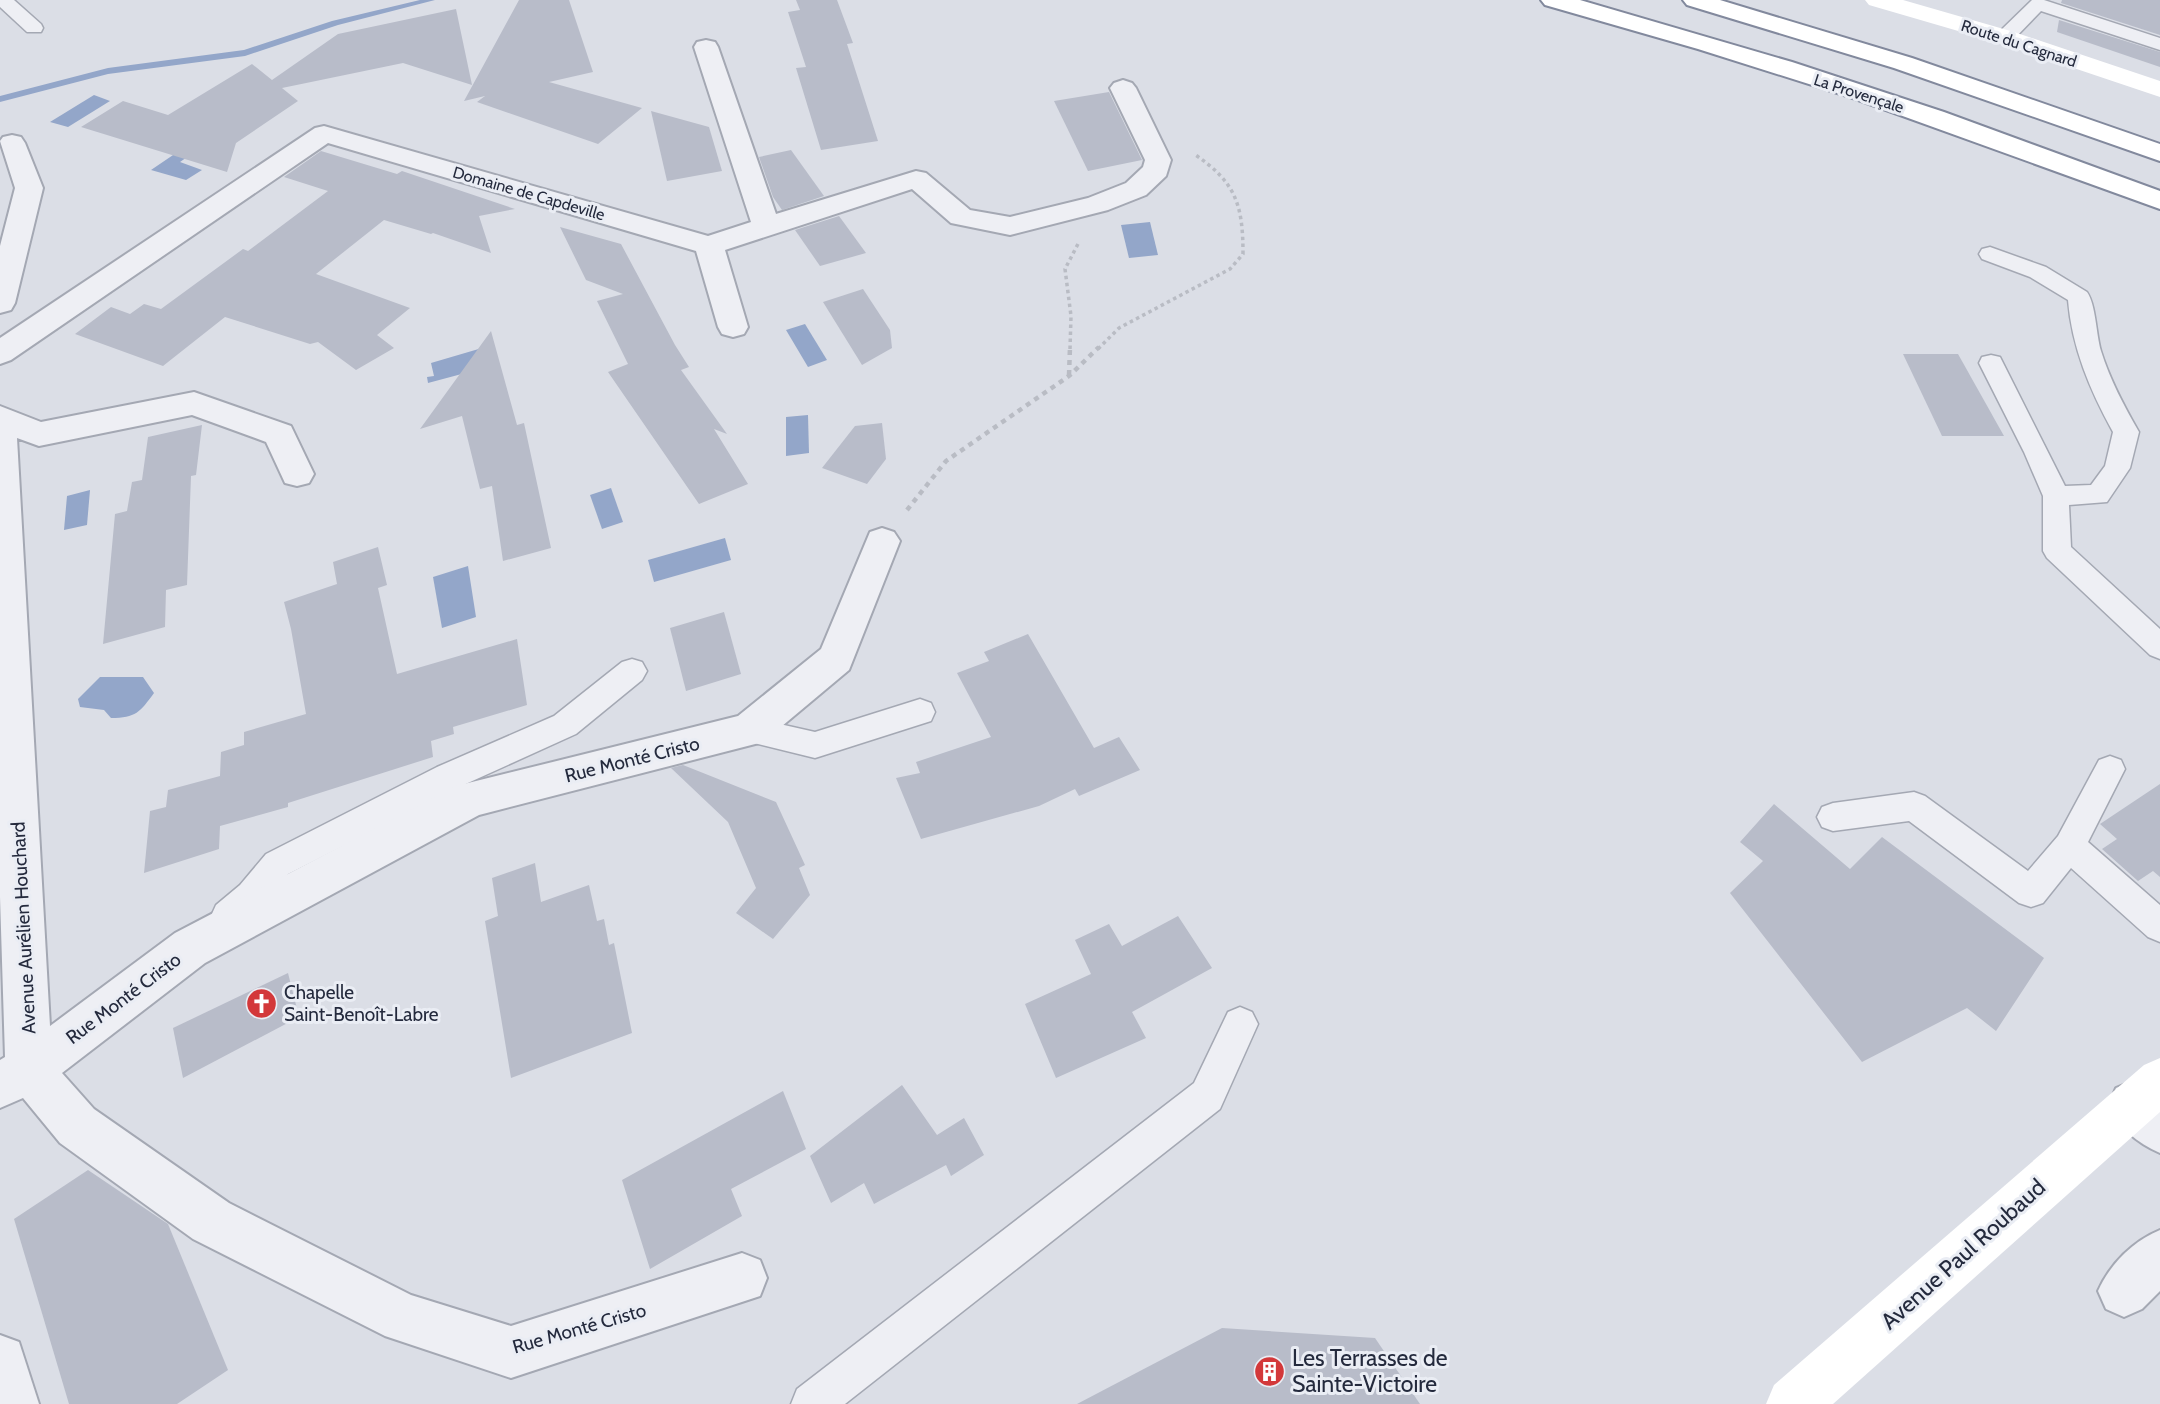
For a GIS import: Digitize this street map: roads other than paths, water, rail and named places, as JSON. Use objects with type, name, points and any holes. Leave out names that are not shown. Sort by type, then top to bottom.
[{"type":"main road","name":"La Provençale","points":[[1553,0],[1711,45],[1885,100],[2160,201]]},
{"type":"main road","points":[[1695,0],[1903,63],[2160,153]]},
{"type":"main road","name":"Route du Cagnard","points":[[1877,0],[2005,37],[2160,89]]},
{"type":"main road","name":"Avenue Paul Roubaud","points":[[1793,1404],[2151,1105]]},
{"type":"street","points":[[706,47],[766,226]]},
{"type":"street","points":[[733,327],[709,245],[916,179],[961,217],[1010,226],[1098,204],[1136,189],[1156,170],[1158,160],[1123,88]]},
{"type":"street","name":"Domaine de Capdeville","points":[[0,354],[324,134],[709,245]]},
{"type":"street","points":[[0,303],[29,188],[12,143]]},
{"type":"street","points":[[0,418],[39,435],[194,403],[279,434],[298,474]]},
{"type":"street","name":"Avenue Aurélien Houchard","points":[[0,418],[15,1077]]},
{"type":"street","name":"Rue Monté Cristo","points":[[742,1278],[511,1352],[402,1318],[211,1221],[77,1126],[15,1077],[190,948],[470,799],[749,730],[836,659],[882,541]]},
{"type":"street","points":[[2124,1292],[2160,1255]]},
{"type":"street","points":[[0,1361],[12,1404]]},
{"type":"lane","points":[[3,0],[34,28]]},
{"type":"lane","points":[[2005,37],[2038,4],[2160,44]]},
{"type":"lane","points":[[1990,254],[2038,272],[2079,297],[2081,324],[2100,386],[2126,432],[2117,468],[2098,495],[2056,496]]},
{"type":"lane","points":[[1992,363],[2056,496],[2057,551],[2160,647]]},
{"type":"lane","points":[[190,948],[253,896],[277,863],[448,777],[565,725],[632,671]]},
{"type":"lane","points":[[749,730],[816,745],[920,712]]},
{"type":"lane","points":[[1833,817],[1914,806],[2031,892],[2069,846],[2110,769]]},
{"type":"lane","points":[[2069,846],[2160,926]]},
{"type":"lane","points":[[812,1404],[1207,1096],[1240,1024]]},
{"type":"water","points":[[94,95],[110,101],[68,127],[50,122]]},
{"type":"water","points":[[179,151],[190,155],[180,162],[202,170],[186,180],[151,170]]},
{"type":"water","points":[[1150,222],[1158,255],[1129,258],[1121,225]]},
{"type":"water","points":[[805,324],[827,360],[808,367],[786,330]]},
{"type":"water","points":[[482,348],[499,364],[428,383],[427,377],[434,376],[431,363]]},
{"type":"water","points":[[808,415],[809,453],[786,456],[786,417]]},
{"type":"water","points":[[611,488],[623,522],[602,529],[590,495]]},
{"type":"water","points":[[90,490],[87,525],[64,530],[67,496]]},
{"type":"water","points":[[725,538],[731,560],[654,582],[648,560]]},
{"type":"water","points":[[468,566],[476,617],[442,628],[433,577]]},
{"type":"water","points":[[100,677],[143,677],[154,693],[137,713],[111,718],[104,710],[80,707],[78,699]]},
{"type":"waterway","points":[[0,99],[108,71],[245,53],[335,23],[431,0]]},
{"type":"place","name":"Chapelle Saint-Benoît-Labre","points":[[261,1003]]},
{"type":"place","name":"Les Terrasses de Sainte-Victoire","points":[[1269,1371]]}]
